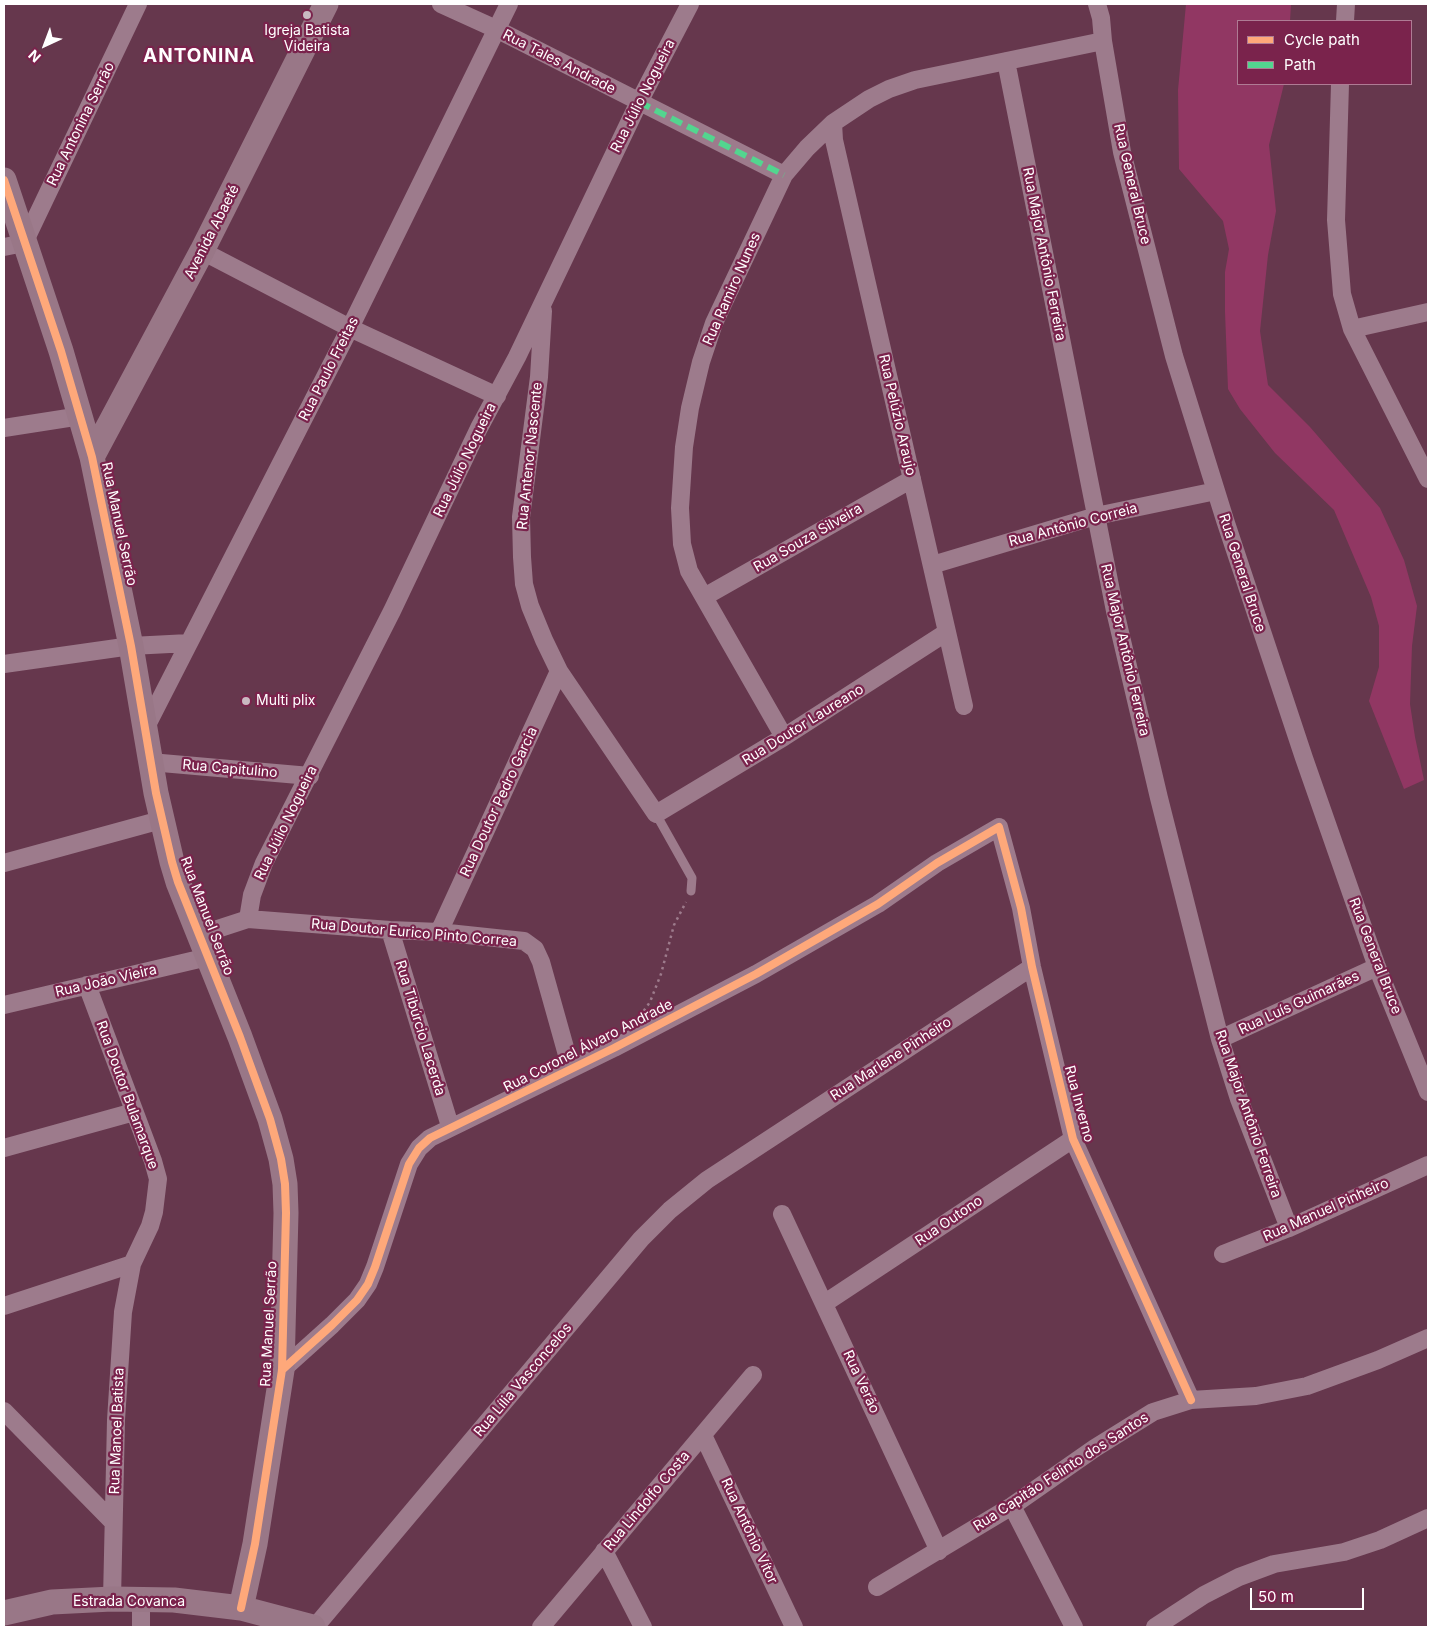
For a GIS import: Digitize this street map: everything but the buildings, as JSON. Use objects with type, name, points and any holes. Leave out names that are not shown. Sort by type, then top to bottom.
[{"type":"street","name":"Rua Antonina Serrão","points":[[14,245],[138,4]]},
{"type":"street","name":"Avenida Abaeté","points":[[92,457],[202,250],[326,4]]},
{"type":"street","name":"Rua Tales Andrade","points":[[441,4],[496,29],[784,175]]},
{"type":"street","name":"Rua Paulo Freitas","points":[[144,731],[350,328],[509,4]]},
{"type":"street","name":"Rua Júlio Nogueira","points":[[248,919],[252,895],[264,864],[310,776],[639,102],[690,4]]},
{"type":"street","name":"Rua General Bruce","points":[[1097,4],[1101,18],[1103,41],[1122,152],[1174,356],[1216,491],[1304,758],[1378,966],[1428,1092]]},
{"type":"street","points":[[1345,20],[1346,4]]},
{"type":"street","name":"Rua Ramiro Nunes","points":[[784,737],[689,571],[682,544],[680,508],[684,447],[690,408],[701,362],[714,323],[784,175],[833,122],[869,98],[889,88],[915,80],[1103,41]]},
{"type":"street","name":"Rua Major Antônio Ferreira","points":[[1006,61],[1115,611],[1159,798],[1220,1039],[1240,1099],[1289,1228]]},
{"type":"street","points":[[1340,85],[1336,220],[1342,294],[1352,329],[1428,479]]},
{"type":"street","name":"Rua Pelúzio Araujo","points":[[833,122],[834,140],[964,706]]},
{"type":"street","name":"Rua Manuel Serrão","points":[[4,180],[14,245],[61,351],[92,457],[131,646],[150,762],[178,882],[270,1119],[281,1159],[285,1184],[286,1213],[282,1370],[255,1544],[241,1608]]},
{"type":"street","points":[[202,250],[350,328],[497,396]]},
{"type":"street","name":"Rua Antenor Nascente","points":[[543,300],[539,377],[521,517],[524,584],[530,606],[559,671],[656,814]]},
{"type":"street","points":[[1352,329],[1428,312]]},
{"type":"street","points":[[4,428],[80,416]]},
{"type":"street","name":"Rua Souza Silveira","points":[[704,597],[912,479]]},
{"type":"street","name":"Rua Antônio Correia","points":[[932,565],[1096,516],[1216,491]]},
{"type":"street","name":"Rua Doutor Laureano","points":[[656,814],[784,737],[947,632]]},
{"type":"street","points":[[4,664],[131,646],[189,643]]},
{"type":"street","name":"Rua Doutor Pedro Garcia","points":[[439,932],[559,671]]},
{"type":"street","name":"Rua Capitulino","points":[[150,762],[310,776]]},
{"type":"street","points":[[4,863],[162,820]]},
{"type":"street","name":"Rua Inverno","points":[[999,827],[1021,908],[1032,967],[1073,1139],[1192,1400]]},
{"type":"street","name":"Rua Coronel Álvaro Andrade","points":[[282,1370],[357,1300],[368,1284],[409,1164],[419,1148],[430,1138],[450,1126],[571,1069],[756,974],[878,904],[937,863],[999,827]]},
{"type":"street","name":"Rua Doutor Eurico Pinto Correa","points":[[198,935],[248,919],[439,932],[524,941],[535,949],[541,962],[571,1069]]},
{"type":"street","name":"Rua Tibúrcio Lacerda","points":[[390,930],[450,1126]]},
{"type":"street","name":"Rua João Vieira","points":[[4,1005],[208,957]]},
{"type":"street","name":"Rua Luís Guimarães","points":[[1220,1039],[1378,966]]},
{"type":"street","name":"Rua Marlene Pinheiro","points":[[750,1152],[1032,967]]},
{"type":"street","name":"Rua Doutor Bulamarque","points":[[87,985],[153,1160],[158,1178],[154,1212],[150,1226],[132,1264]]},
{"type":"street","points":[[4,1148],[134,1112]]},
{"type":"street","name":"Rua Outono","points":[[825,1303],[1073,1139]]},
{"type":"street","name":"Rua Lília Vasconcelos","points":[[314,1627],[641,1239],[670,1210],[707,1180],[750,1152]]},
{"type":"street","name":"Rua Manuel Pinheiro","points":[[1223,1254],[1289,1228],[1428,1165]]},
{"type":"street","name":"Rua Verão","points":[[782,1214],[939,1551]]},
{"type":"street","points":[[4,1306],[132,1264]]},
{"type":"street","name":"Rua Manoel Batista","points":[[112,1599],[116,1420],[122,1322],[132,1264]]},
{"type":"street","name":"Rua Capitão Felinto dos Santos","points":[[877,1587],[1012,1506],[1094,1448],[1153,1412],[1192,1400],[1256,1396],[1307,1386],[1378,1360],[1428,1338]]},
{"type":"street","name":"Rua Lindolfo Costa","points":[[541,1627],[754,1375]]},
{"type":"street","points":[[4,1411],[114,1522]]},
{"type":"street","name":"Rua Antônio Vítor","points":[[703,1435],[794,1627]]},
{"type":"street","points":[[1012,1506],[1074,1627]]},
{"type":"street","points":[[1155,1627],[1204,1595],[1239,1577],[1274,1564],[1344,1552],[1380,1540],[1428,1518]]},
{"type":"street","points":[[604,1551],[643,1627]]},
{"type":"street","name":"Estrada Covanca","points":[[4,1613],[52,1602],[112,1599],[174,1600],[241,1608],[314,1627]]},
{"type":"street","points":[[141,1599],[141,1627]]},
{"type":"lane","points":[[656,814],[692,878],[691,891]]},
{"type":"path","points":[[639,1017],[650,1002],[661,974],[674,925],[691,891]]},
{"type":"shaded area","points":[[1186,4],[1291,4],[1290,20],[1237,20],[1237,85],[1284,85],[1269,145],[1276,211],[1268,255],[1260,331],[1268,385],[1310,427],[1380,508],[1404,560],[1417,606],[1412,646],[1410,704],[1424,780],[1404,789],[1369,701],[1379,667],[1379,626],[1371,597],[1334,510],[1275,453],[1240,409],[1228,389],[1225,272],[1229,249],[1223,221],[1179,169],[1178,90]]},
{"type":"marked path","points":[[639,102],[784,175]]},
{"type":"cycle path","points":[[4,180],[61,351],[92,457],[131,646],[156,793],[172,862],[178,882],[240,1037],[270,1119],[281,1159],[285,1184],[286,1213],[282,1370],[255,1544],[241,1608]]},
{"type":"cycle path","points":[[282,1370],[332,1325],[357,1300],[368,1284],[409,1164],[419,1148],[430,1138],[614,1048],[756,974],[878,904],[937,863],[999,827],[1021,908],[1032,967],[1073,1139],[1191,1400]]},
{"type":"place","name":"Igreja Batista Videira","points":[[307,15]]},
{"type":"place","name":"Multi plix","points":[[246,701]]},
{"type":"district","name":"ANTONINA","points":[[199,56]]}]
